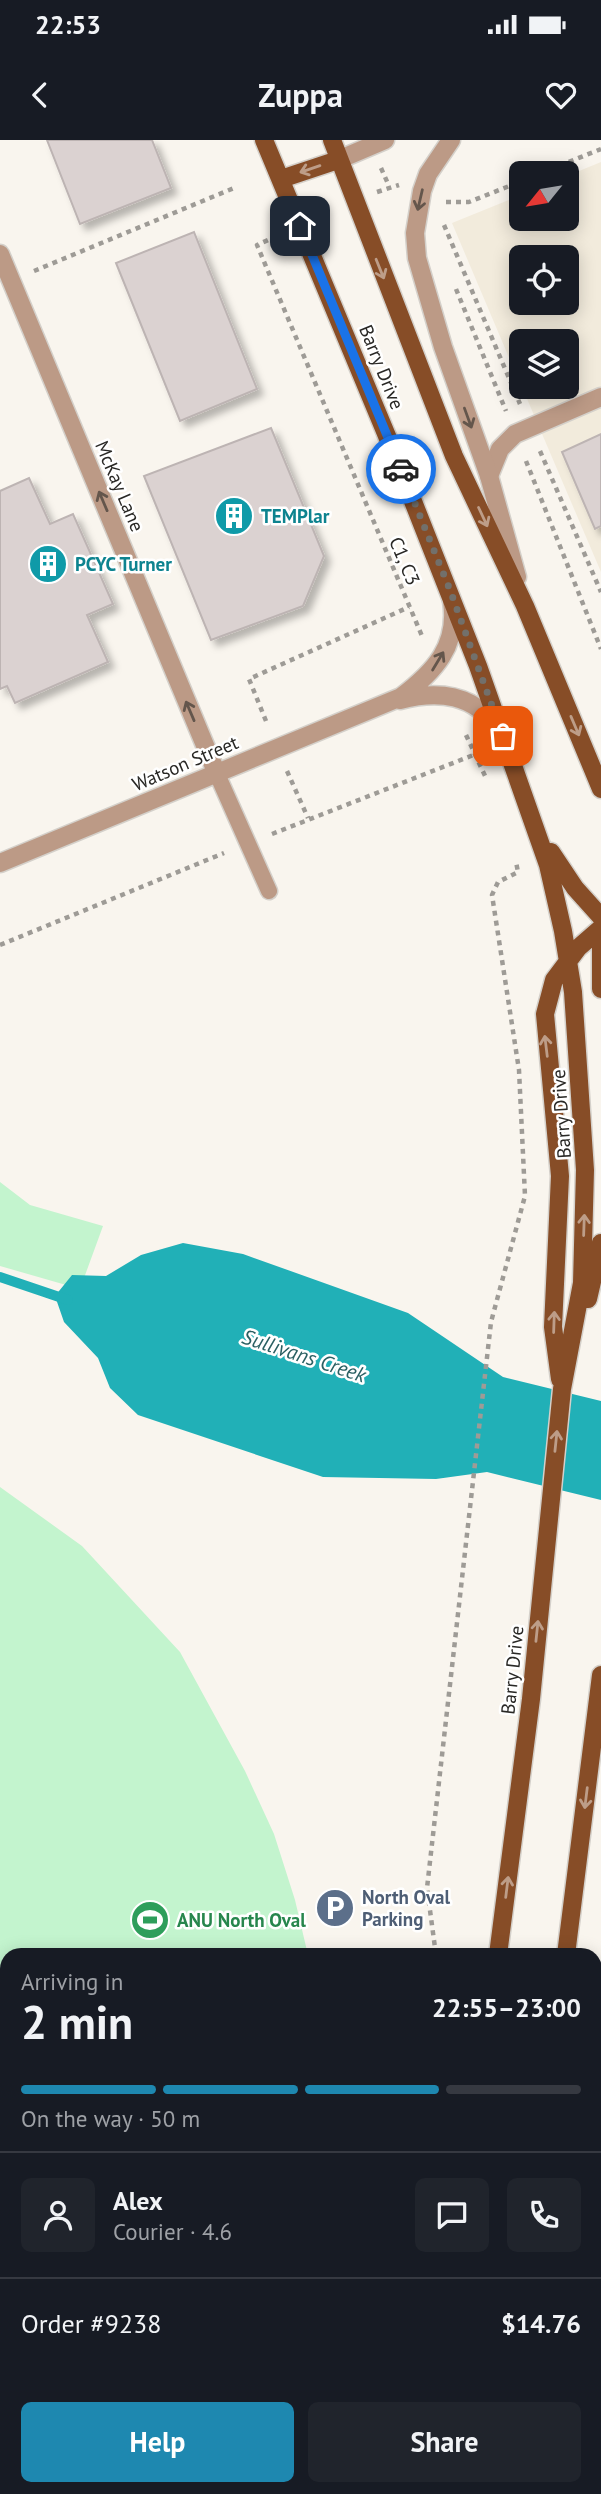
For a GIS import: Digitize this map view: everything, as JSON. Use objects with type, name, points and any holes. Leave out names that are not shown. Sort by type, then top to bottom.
[{"type":"main road","name":"Barry Drive","points":[[331,140],[454,456],[525,606],[601,789]]},
{"type":"main road","name":"Barry Drive","points":[[270,142],[281,179],[450,590],[548,865],[568,960],[586,1170],[582,1283],[562,1389],[531,1699],[499,1948]]},
{"type":"main road","points":[[281,179],[338,160]]},
{"type":"main road","name":"Barry Drive","points":[[529,808],[566,877],[601,917]]},
{"type":"main road","points":[[562,1389],[553,1327],[560,1176],[545,1022],[551,986],[568,960],[601,928]]},
{"type":"main road","points":[[601,948],[601,989]]},
{"type":"main road","name":"Barry Drive","points":[[562,1389],[601,1243]]},
{"type":"main road","points":[[567,1948],[601,1675]]},
{"type":"street","points":[[338,160],[385,140]]},
{"type":"street","points":[[451,140],[428,174],[422,191],[415,233],[417,258],[443,347],[489,476],[525,606]]},
{"type":"street","name":"McKay Lane","points":[[0,254],[217,774]]},
{"type":"street","points":[[489,476],[500,449],[515,434],[601,397]]},
{"type":"street","name":"Watson Street","points":[[386,704],[408,692],[436,668],[453,622],[450,590]]},
{"type":"street","name":"Watson Street","points":[[0,863],[217,774],[277,746],[386,704],[415,696],[447,693],[484,711],[503,736]]},
{"type":"lane","points":[[217,774],[269,891]]},
{"type":"path","points":[[571,161],[601,149]]},
{"type":"path","points":[[469,202],[509,186]]},
{"type":"path","points":[[26,275],[234,188]]},
{"type":"path","name":"C1, C3","points":[[257,245],[409,607],[249,679],[266,721]]},
{"type":"path","points":[[409,607],[426,643]]},
{"type":"path","points":[[459,724],[477,754],[491,789]]},
{"type":"path","points":[[261,838],[477,754]]},
{"type":"path","points":[[286,768],[308,818]]},
{"type":"path","points":[[435,1948],[427,1888],[491,1322],[525,1196],[519,1070],[492,895],[498,881],[519,872],[513,851]]},
{"type":"path","points":[[0,945],[229,852]]},
{"type":"shaded area","points":[[601,162],[601,572],[527,399],[579,399],[579,329],[509,329],[509,358],[452,223],[509,200],[509,231],[579,231],[579,171]]},
{"type":"green space","points":[[0,1182],[30,1205],[103,1226],[80,1289],[0,1266]]},
{"type":"green space","name":"ANU North Oval","points":[[0,1487],[82,1546],[180,1652],[245,1771],[274,1834],[295,1900],[306,1948],[0,1948]]},
{"type":"water","points":[[183,1243],[243,1254],[408,1313],[503,1377],[601,1401],[601,1500],[487,1472],[436,1479],[323,1477],[138,1415],[110,1388],[98,1358],[64,1322],[55,1296],[72,1275],[106,1276],[141,1255]]},
{"type":"building","points":[[47,140],[152,140],[171,188],[80,224]]},
{"type":"building","points":[[194,232],[257,389],[180,421],[116,263]]},
{"type":"building","name":"TEMPlar","points":[[271,428],[324,556],[303,606],[211,640],[144,476]]},
{"type":"building","points":[[601,434],[601,526],[595,529],[562,452]]},
{"type":"building","name":"PCYC Turner","points":[[29,478],[50,524],[73,514],[113,604],[87,615],[108,662],[15,703],[7,686],[0,689],[0,491]]},
{"type":"waterway","name":"Sullivans Creek","points":[[0,1277],[68,1300]]},
{"type":"way so far","points":[[401,469],[450,590],[503,736]]},
{"type":"place","name":"TEMPlar","points":[[234,516]]},
{"type":"place","name":"PCYC Turner","points":[[48,564]]},
{"type":"place","name":"North Oval Parking","points":[[335,1908]]},
{"type":"place","name":"ANU North Oval","points":[[150,1920]]},
{"type":"route","points":[[300,226],[401,469]]}]
